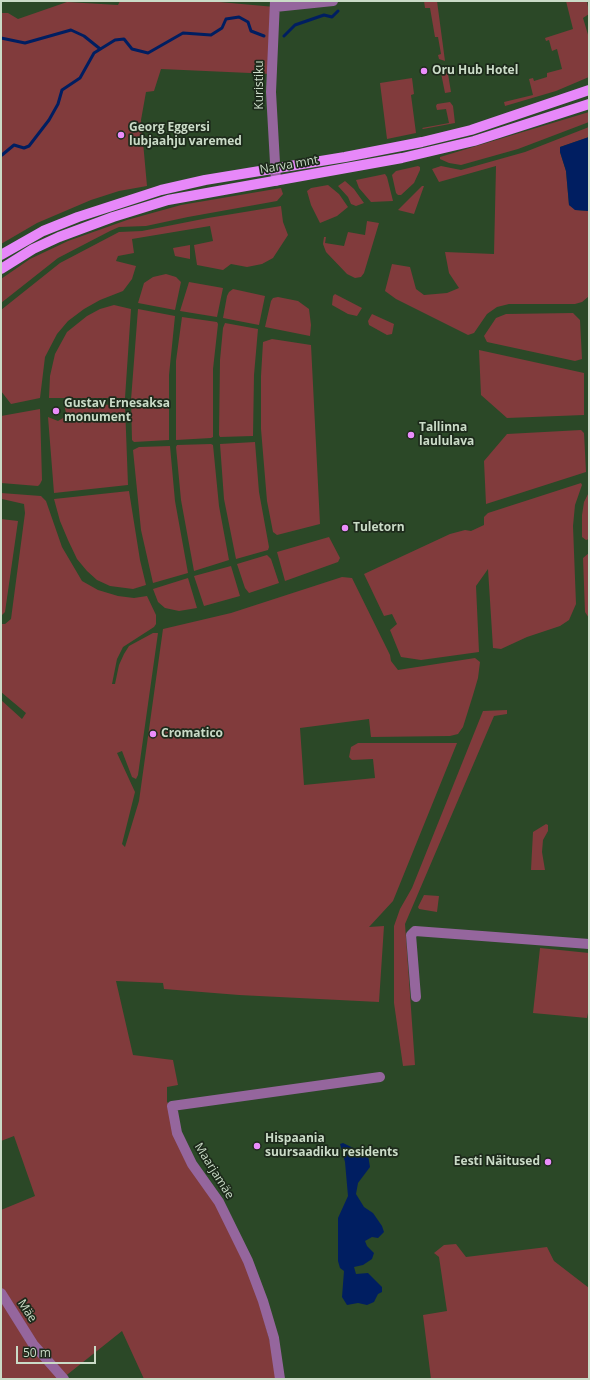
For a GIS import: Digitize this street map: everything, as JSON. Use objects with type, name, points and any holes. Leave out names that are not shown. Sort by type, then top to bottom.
[{"type":"main road","name":"Narva mnt","points":[[1,255],[43,231],[107,206],[161,190],[205,180],[345,157],[471,130],[589,90]]},
{"type":"main road","name":"Narva mnt","points":[[1,269],[33,249],[59,237],[113,217],[194,194],[367,166],[474,141],[589,104]]},
{"type":"street","points":[[275,4],[333,1]]},
{"type":"street","name":"Kuristiku","points":[[275,4],[271,92],[276,181]]},
{"type":"street","points":[[416,997],[411,935],[415,931],[589,944]]},
{"type":"street","name":"Maarjamäe","points":[[280,1379],[274,1338],[263,1301],[248,1261],[219,1202],[192,1164],[177,1133],[172,1106],[380,1077]]},
{"type":"street","name":"Mäe","points":[[1,1293],[33,1344],[64,1379]]},
{"type":"shaded area","points":[[120,1],[208,1],[275,7],[272,74],[161,69],[154,91],[146,92],[141,120],[147,186],[119,191],[91,200],[37,223],[1,244],[1,13],[8,13],[18,19],[67,2],[118,5]]},
{"type":"shaded area","points":[[424,1],[437,1],[445,61],[439,59],[438,55],[441,54],[438,37],[435,37],[430,8],[425,8]]},
{"type":"shaded area","points":[[566,1],[587,1],[589,14],[583,18],[589,38],[589,77],[556,91],[505,106],[504,102],[533,95],[529,79],[533,78],[534,81],[547,77],[547,73],[562,69],[557,49],[552,51],[549,40],[546,41],[545,38],[573,29]]},
{"type":"shaded area","points":[[440,68],[447,68],[451,92],[445,93]]},
{"type":"shaded area","points":[[412,78],[414,94],[411,95],[416,133],[387,139],[380,83]]},
{"type":"shaded area","points":[[450,102],[453,106],[455,123],[422,128],[449,123],[446,109],[437,110],[436,106],[437,104]]},
{"type":"shaded area","points":[[589,112],[589,122],[518,149],[461,165],[449,163],[440,159],[440,157]]},
{"type":"shaded area","points":[[589,127],[589,137],[560,147],[560,152],[566,171],[569,205],[576,210],[589,211],[588,297],[582,302],[575,304],[509,304],[497,307],[487,314],[474,333],[468,335],[396,299],[385,291],[392,264],[410,267],[416,289],[424,295],[447,293],[459,288],[449,273],[445,252],[494,254],[496,166],[439,182],[432,169],[441,166],[461,170],[525,152]]},
{"type":"shaded area","points":[[589,137],[589,211],[575,210],[569,205],[566,171],[560,152],[560,147]]},
{"type":"shaded area","points":[[418,166],[420,167],[420,170],[414,183],[401,195],[398,195],[396,193],[392,175],[396,171]]},
{"type":"shaded area","points":[[385,174],[393,201],[371,202],[359,188],[356,180]]},
{"type":"shaded area","points":[[345,181],[354,189],[364,203],[356,206],[351,204],[348,197],[338,186]]},
{"type":"shaded area","points":[[328,185],[339,194],[348,207],[337,216],[320,223],[311,205],[307,191],[311,188]]},
{"type":"shaded area","points":[[422,186],[424,186],[414,214],[398,210]]},
{"type":"shaded area","points":[[281,188],[283,194],[277,201],[146,226],[119,227],[58,258],[1,303],[1,279],[30,259],[68,241],[127,220],[181,205]]},
{"type":"shaded area","points":[[281,206],[283,222],[288,235],[273,258],[262,264],[247,267],[231,264],[223,270],[197,265],[194,245],[213,241],[210,226],[132,239],[134,253],[118,256],[116,261],[136,266],[132,279],[123,291],[100,300],[84,309],[68,321],[57,334],[45,357],[40,398],[11,404],[1,391],[1,310],[60,263],[119,232],[142,231]]},
{"type":"shaded area","points":[[367,221],[379,223],[364,273],[361,277],[355,278],[347,274],[326,252],[323,244],[324,237],[326,237],[325,243],[344,246],[348,232],[365,235]]},
{"type":"shaded area","points":[[190,245],[190,259],[175,256],[173,248]]},
{"type":"shaded area","points":[[166,274],[176,277],[181,282],[175,310],[138,303],[144,283],[153,277]]},
{"type":"shaded area","points":[[189,282],[223,288],[217,317],[180,311]]},
{"type":"shaded area","points":[[233,289],[265,296],[259,325],[223,318],[227,296]]},
{"type":"shaded area","points":[[335,294],[362,308],[357,316],[348,314],[332,305],[333,296]]},
{"type":"shaded area","points":[[278,297],[298,301],[309,309],[311,325],[310,336],[265,327],[271,301],[273,298]]},
{"type":"shaded area","points":[[114,305],[131,309],[125,398],[49,398],[50,376],[55,354],[67,332],[87,316],[100,309]]},
{"type":"shaded area","points":[[138,309],[175,316],[169,375],[169,440],[134,442],[132,440],[131,400]]},
{"type":"shaded area","points":[[573,313],[580,320],[582,359],[575,361],[487,342],[484,336],[496,318],[506,314]]},
{"type":"shaded area","points":[[372,314],[394,324],[392,334],[387,335],[369,325],[368,321]]},
{"type":"shaded area","points":[[182,317],[217,322],[218,324],[213,369],[213,437],[211,438],[176,440],[176,361]]},
{"type":"shaded area","points":[[225,323],[258,329],[254,375],[253,436],[220,437],[219,435],[220,360],[223,328]]},
{"type":"shaded area","points":[[272,339],[311,345],[320,524],[277,535],[273,532],[267,501],[261,429],[261,376],[263,342]]},
{"type":"shaded area","points":[[479,350],[584,373],[584,415],[507,418],[481,395]]},
{"type":"shaded area","points":[[64,404],[125,405],[128,485],[54,493],[48,417],[58,421],[63,418],[66,413]]},
{"type":"shaded area","points":[[40,409],[42,480],[40,484],[38,486],[1,483],[1,416]]},
{"type":"shaded area","points":[[581,430],[584,433],[586,472],[486,504],[484,461],[507,434]]},
{"type":"shaded area","points":[[255,442],[259,492],[269,547],[268,550],[236,559],[224,499],[220,444]]},
{"type":"shaded area","points":[[177,445],[213,445],[219,506],[229,560],[194,571],[181,500],[176,447]]},
{"type":"shaded area","points":[[170,446],[175,501],[188,573],[153,583],[141,530],[133,450],[139,447]]},
{"type":"shaded area","points":[[581,483],[582,485],[575,505],[573,526],[576,604],[569,620],[560,626],[527,637],[501,649],[493,648],[488,569],[476,586],[479,652],[421,660],[401,657],[390,630],[397,624],[392,614],[384,616],[364,574],[450,534],[465,530],[471,531],[484,525],[484,517],[488,513]]},
{"type":"shaded area","points":[[129,491],[140,560],[146,585],[133,589],[110,586],[97,580],[87,571],[77,559],[68,540],[60,521],[54,499]]},
{"type":"shaded area","points":[[589,492],[589,539],[586,540],[582,537],[582,515],[584,502]]},
{"type":"shaded area","points":[[1,493],[41,496],[46,501],[62,547],[82,581],[98,590],[118,596],[134,598],[147,596],[156,615],[156,624],[154,627],[123,647],[117,659],[112,684],[115,684],[119,665],[129,646],[153,633],[158,633],[138,775],[136,779],[132,777],[122,751],[117,753],[135,792],[122,844],[125,847],[139,801],[163,629],[231,613],[342,577],[352,578],[390,655],[391,661],[398,670],[475,658],[480,662],[478,678],[473,695],[463,727],[458,734],[450,736],[371,737],[369,719],[300,728],[304,785],[375,778],[373,759],[352,760],[349,757],[351,747],[358,743],[457,743],[393,901],[369,927],[384,926],[379,1002],[239,995],[164,989],[163,983],[116,981],[133,1055],[173,1060],[178,1085],[167,1087],[167,1102],[172,1106],[177,1133],[248,1261],[280,1379],[144,1379],[122,1331],[63,1378],[64,1379],[1,1379],[1,1210],[35,1196],[14,1136],[1,1141],[1,700],[22,719],[26,713],[1,692],[1,624],[5,624],[11,619],[25,513],[24,504],[2,499]]},
{"type":"shaded area","points":[[1,519],[18,521],[5,612],[1,616]]},
{"type":"shaded area","points":[[329,537],[340,558],[338,562],[285,581],[277,552]]},
{"type":"shaded area","points":[[589,553],[589,618],[585,612],[583,558]]},
{"type":"shaded area","points":[[267,555],[271,559],[279,583],[249,593],[245,588],[237,564]]},
{"type":"shaded area","points":[[231,566],[240,596],[204,606],[194,576]]},
{"type":"shaded area","points":[[188,578],[197,608],[179,611],[165,608],[158,602],[153,589]]},
{"type":"shaded area","points":[[507,710],[507,714],[494,716],[405,924],[415,1065],[403,1066],[394,1003],[394,926],[400,909],[412,888],[483,711]]},
{"type":"shaded area","points":[[546,824],[548,825],[548,831],[543,840],[542,852],[545,870],[531,870],[533,832]]},
{"type":"shaded area","points":[[424,895],[439,896],[437,912],[419,909],[418,907]]},
{"type":"shaded area","points":[[540,948],[589,953],[589,1008],[587,1018],[533,1013]]},
{"type":"shaded area","points":[[343,1143],[368,1155],[370,1167],[358,1183],[356,1194],[364,1207],[373,1213],[382,1226],[384,1232],[378,1238],[372,1237],[365,1241],[367,1246],[374,1253],[372,1259],[363,1265],[354,1267],[356,1274],[368,1273],[382,1287],[382,1292],[378,1294],[374,1302],[367,1305],[358,1303],[347,1305],[342,1297],[344,1271],[340,1268],[338,1261],[338,1218],[348,1196],[345,1162],[340,1144]]},
{"type":"shaded area","points":[[456,1244],[466,1257],[547,1247],[554,1261],[589,1288],[589,1379],[431,1379],[423,1315],[447,1311],[439,1257],[434,1253],[444,1245]]},
{"type":"waterway","points":[[284,36],[295,25],[324,15],[332,17],[338,11]]},
{"type":"waterway","points":[[2,155],[14,145],[24,148],[29,146],[49,120],[58,104],[62,90],[80,78],[94,53],[115,40],[124,39],[132,49],[148,53],[183,33],[211,35],[222,28],[226,19],[239,17],[248,22],[251,31],[264,36]]},
{"type":"waterway","points":[[1,38],[25,43],[71,30],[84,36],[99,48]]},
{"type":"place","name":"Oru Hub Hotel","points":[[424,71]]},
{"type":"place","name":"Georg Eggersi lubjaahju varemed","points":[[121,135]]},
{"type":"place","name":"Gustav Ernesaksa monument","points":[[56,411]]},
{"type":"place","name":"Tallinna laululava","points":[[411,435]]},
{"type":"place","name":"Tuletorn","points":[[345,528]]},
{"type":"place","name":"Cromatico","points":[[153,734]]},
{"type":"place","name":"Hispaania suursaadiku residents","points":[[257,1146]]},
{"type":"place","name":"Eesti Näitused","points":[[548,1162]]}]
